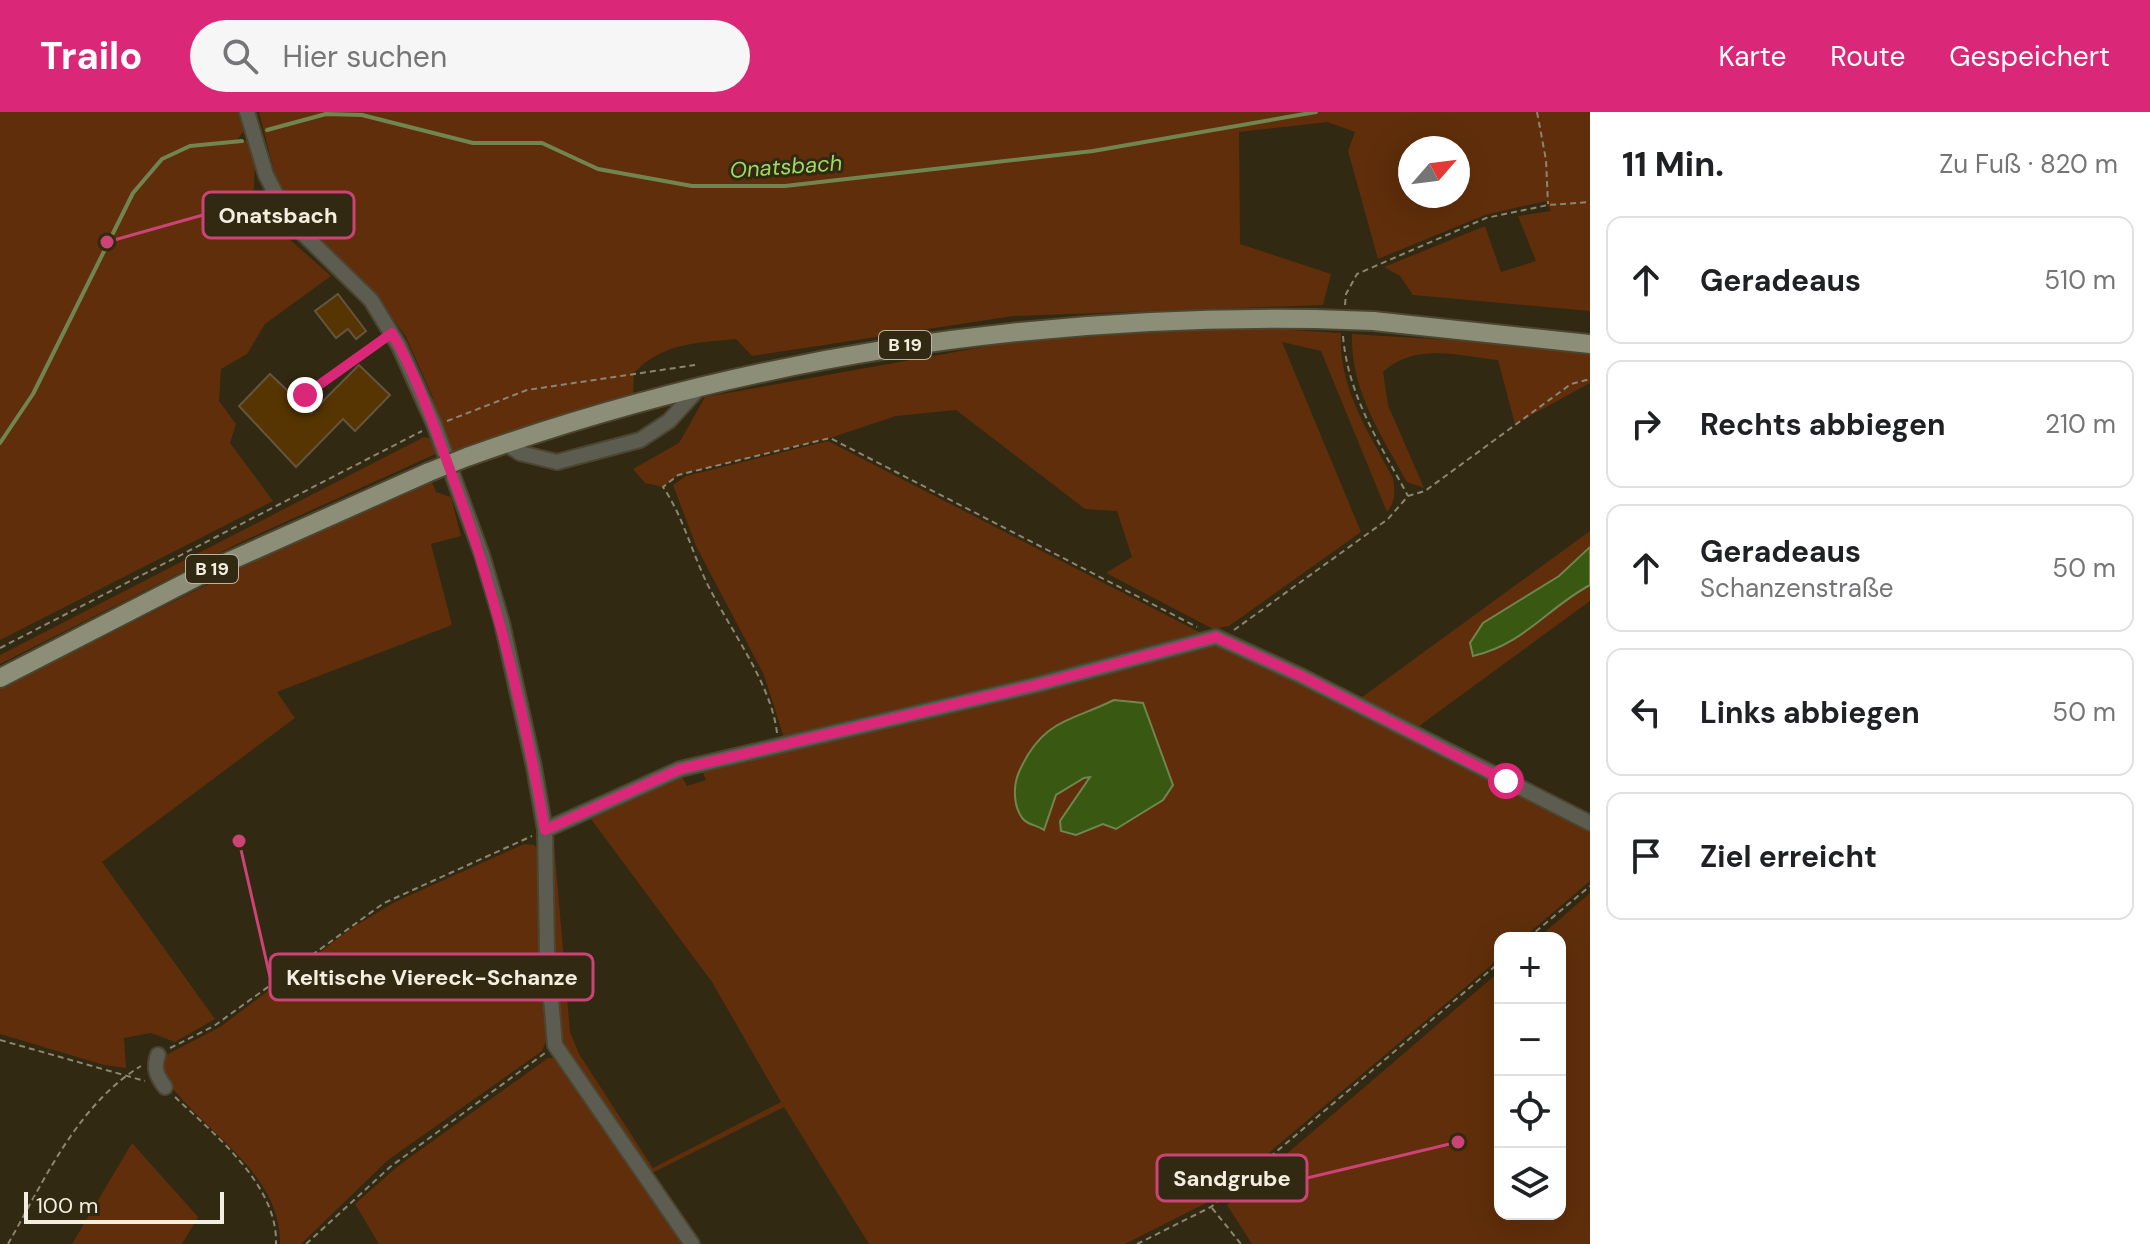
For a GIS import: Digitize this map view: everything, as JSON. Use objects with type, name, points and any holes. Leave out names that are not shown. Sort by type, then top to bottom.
[{"type":"main road","name":"B 19","points":[[0,678],[214,568],[429,472],[505,443],[700,387],[882,349],[1005,332],[1191,319],[1373,321],[1590,344]]},
{"type":"street","points":[[247,112],[266,175],[289,220],[371,300],[392,333],[434,424],[482,555],[502,623],[545,830],[548,977],[555,1045],[692,1244]]},
{"type":"street","points":[[505,443],[520,453],[557,462],[640,440],[669,421],[700,387]]},
{"type":"street","points":[[545,830],[680,769],[1220,637],[1590,823]]},
{"type":"street","points":[[158,1055],[155,1064],[157,1077],[165,1087]]},
{"type":"path","points":[[1537,112],[1546,160],[1548,205]]},
{"type":"path","points":[[1344,316],[1346,294],[1357,274],[1486,218],[1548,205],[1590,202]]},
{"type":"path","points":[[1343,328],[1345,364],[1356,399],[1408,496]]},
{"type":"path","points":[[305,395],[392,333]]},
{"type":"path","points":[[0,648],[434,424],[454,420],[527,390],[695,365]]},
{"type":"path","points":[[779,746],[776,720],[762,687],[704,576],[676,506],[663,487],[678,475],[830,438],[1220,637],[1388,519],[1408,496],[1425,491],[1571,384],[1590,379]]},
{"type":"path","points":[[8,1244],[64,1146],[91,1109],[125,1076],[214,1026],[384,903],[545,830]]},
{"type":"path","points":[[1535,932],[1590,886]]},
{"type":"path","points":[[1137,1244],[1211,1207],[1494,967]]},
{"type":"path","points":[[0,1040],[165,1087],[265,1194],[277,1225],[276,1244]]},
{"type":"path","points":[[306,1244],[390,1167],[555,1045]]},
{"type":"path","points":[[1211,1207],[1241,1244]]},
{"type":"shaded area","points":[[0,112],[247,112],[250,123],[234,144],[250,139],[255,162],[253,207],[331,276],[265,324],[247,354],[221,369],[219,401],[236,424],[230,443],[273,501],[0,640]]},
{"type":"shaded area","points":[[259,112],[1590,112],[1590,311],[1413,295],[1400,276],[1384,267],[1485,226],[1501,272],[1536,261],[1518,216],[1551,211],[1546,201],[1485,215],[1378,259],[1348,151],[1355,132],[1328,122],[1239,132],[1240,244],[1331,274],[1323,305],[1013,316],[752,356],[736,339],[681,346],[656,356],[634,373],[633,395],[502,434],[447,455],[434,424],[433,398],[406,337],[377,297],[295,213],[276,179]]},
{"type":"shaded area","points":[[1240,327],[1341,333],[1344,372],[1356,408],[1393,478],[1394,492],[1387,512],[1321,351],[1282,342],[1361,532],[1229,626],[1213,629],[1106,573],[1132,557],[1117,511],[1085,509],[956,410],[896,416],[830,438],[678,475],[663,487],[645,483],[633,469],[679,443],[705,397],[1016,341]]},
{"type":"shaded area","points":[[1352,334],[1500,343],[1590,355],[1590,383],[1515,424],[1498,360],[1438,353],[1409,357],[1395,363],[1383,372],[1388,405],[1424,488],[1407,482],[1369,411],[1356,374]]},
{"type":"shaded area","points":[[424,437],[434,439],[438,453],[241,542],[0,664],[0,655]]},
{"type":"shaded area","points":[[828,441],[1203,634],[785,741],[764,675],[696,546],[673,485],[686,476]]},
{"type":"shaded area","points":[[432,482],[436,492],[451,497],[461,536],[431,544],[452,625],[277,692],[295,718],[102,862],[215,1019],[175,1042],[151,1033],[124,1038],[126,1068],[104,1065],[0,1034],[0,689],[326,525]]},
{"type":"shaded area","points":[[1590,531],[1590,601],[1415,729],[1358,700]]},
{"type":"shaded area","points":[[1590,547],[1590,585],[1521,635],[1473,656],[1470,643],[1483,623],[1559,576]]},
{"type":"shaded area","points":[[1220,641],[1590,827],[1590,881],[1530,932],[1494,932],[1494,963],[1214,1199],[1125,1244],[869,1244],[784,1107],[650,1174],[568,1052],[558,1028],[549,842],[553,832],[570,1032],[579,1054],[653,1168],[781,1102],[712,982],[588,815],[681,775],[687,786],[706,780],[701,768]]},
{"type":"shaded area","points":[[1114,700],[1143,703],[1173,785],[1163,800],[1116,829],[1103,824],[1076,835],[1061,831],[1060,821],[1090,777],[1056,795],[1044,830],[1025,821],[1016,802],[1016,783],[1037,742],[1058,725]]},
{"type":"shaded area","points":[[524,844],[534,845],[540,852],[549,1034],[542,1051],[388,1160],[301,1244],[280,1244],[277,1217],[267,1193],[234,1151],[176,1093],[161,1072],[164,1056],[220,1027],[352,928],[395,902]]},
{"type":"shaded area","points":[[1590,893],[1590,1244],[1252,1244],[1227,1205],[1494,976],[1494,1220],[1566,1220],[1566,932],[1545,932]]},
{"type":"shaded area","points":[[548,1058],[556,1058],[569,1081],[581,1089],[685,1244],[379,1244],[355,1204],[398,1166]]},
{"type":"shaded area","points":[[132,1143],[198,1217],[182,1244],[72,1244]]},
{"type":"building","points":[[338,294],[366,331],[356,339],[348,329],[336,338],[315,311]]},
{"type":"building","points":[[359,365],[390,395],[355,431],[343,419],[296,467],[239,406],[270,374],[311,413]]},
{"type":"waterway","name":"Onatsbach","points":[[267,130],[326,114],[362,115],[473,143],[542,143],[598,169],[692,186],[785,186],[1093,151],[1316,112]]},
{"type":"waterway","name":"Onatsbach","points":[[0,443],[33,394],[133,193],[162,159],[190,146],[242,141]]},
{"type":"place","name":"Onatsbach","points":[[107,242]]},
{"type":"place","name":"Keltische Viereck-Schanze","points":[[239,841]]},
{"type":"place","name":"Sandgrube","points":[[1458,1142]]},
{"type":"route","points":[[305,395],[392,333],[434,424],[482,555],[502,623],[545,830],[680,769],[1036,685],[1216,637],[1223,637],[1506,781]]}]
